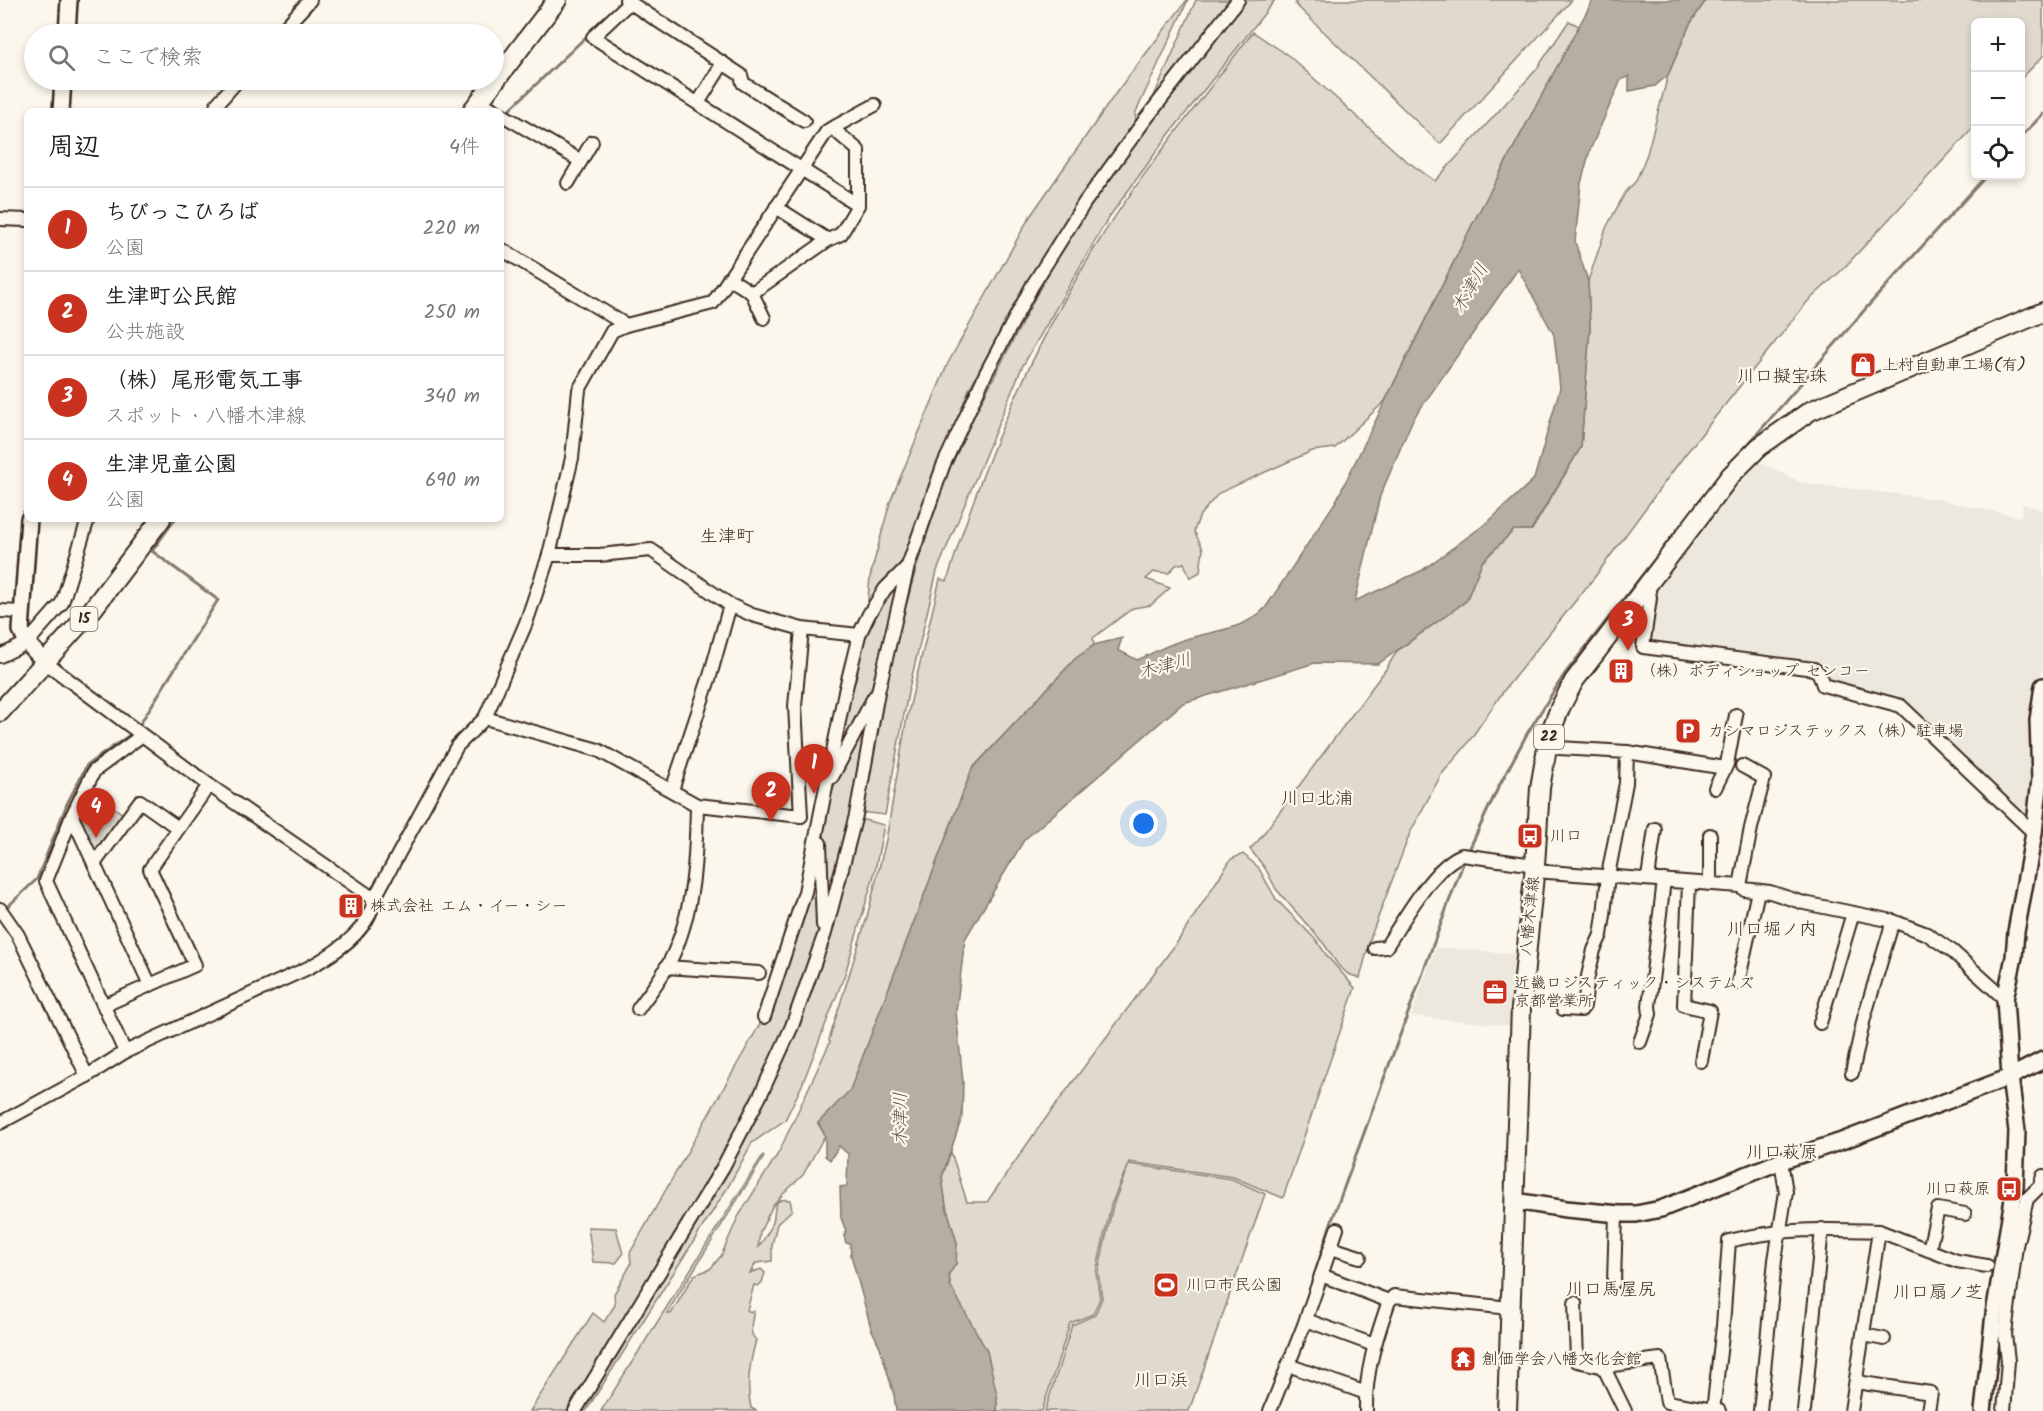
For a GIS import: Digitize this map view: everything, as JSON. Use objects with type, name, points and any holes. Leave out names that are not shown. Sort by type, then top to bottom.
[{"type":"main road","points":[[504,69],[556,0]]},
{"type":"main road","points":[[476,106],[488,90]]},
{"type":"main road","name":"八幡木津線","points":[[1507,1411],[1521,1008],[1544,756],[1560,708],[1574,681],[1731,476],[1759,447],[1810,411],[2043,312]]},
{"type":"main road","name":"15","points":[[0,712],[92,610],[159,522]]},
{"type":"street","points":[[68,24],[69,0]]},
{"type":"street","points":[[288,24],[310,0]]},
{"type":"street","points":[[575,1411],[723,1167],[792,1026],[825,933],[856,815],[878,692],[908,566],[943,466],[986,373],[1032,286],[1085,202],[1138,129],[1238,0]]},
{"type":"street","points":[[804,121],[743,83],[741,75],[628,1],[593,37],[858,205]]},
{"type":"street","points":[[698,103],[723,63]]},
{"type":"street","points":[[61,108],[62,90]]},
{"type":"street","points":[[216,108],[229,90]]},
{"type":"street","points":[[0,1123],[87,1076],[125,1052],[322,961],[357,933],[373,908],[374,899],[457,746],[484,718],[526,623],[549,555],[572,458],[579,390],[612,331],[626,325],[713,303],[826,131],[875,105]]},
{"type":"street","points":[[504,116],[580,161]]},
{"type":"street","points":[[752,293],[828,240],[841,234],[858,205],[858,150],[832,128]]},
{"type":"street","points":[[568,183],[592,142]]},
{"type":"street","points":[[776,207],[828,240]]},
{"type":"street","points":[[0,219],[24,220]]},
{"type":"street","points":[[504,251],[626,325]]},
{"type":"street","points":[[729,278],[752,293],[764,318]]},
{"type":"street","points":[[29,522],[21,630],[27,643],[46,663],[141,736],[374,899]]},
{"type":"street","points":[[0,656],[27,643],[62,603],[87,522]]},
{"type":"street","points":[[549,555],[599,555],[651,550],[730,605],[752,615],[802,629],[859,635]]},
{"type":"street","points":[[764,1017],[805,892],[844,696],[859,635],[885,589],[908,566]]},
{"type":"street","points":[[1648,584],[1650,598],[1643,647],[1814,669],[1819,673],[1823,685],[1901,706],[2034,833]]},
{"type":"street","points":[[672,790],[710,676],[730,605]]},
{"type":"street","points":[[0,611],[22,612]]},
{"type":"street","points":[[801,816],[795,706],[802,629]]},
{"type":"street","points":[[1983,1411],[1994,1314],[2015,1187],[2018,1131],[2010,1077],[2005,999],[2014,957],[2016,932],[2041,787],[2038,720],[2043,686]]},
{"type":"street","points":[[825,933],[822,931],[820,843],[823,824],[821,807],[829,793],[833,774],[878,692]]},
{"type":"street","points":[[1715,788],[1726,766],[1736,715]]},
{"type":"street","points":[[484,718],[598,750],[697,805],[801,816]]},
{"type":"street","points":[[125,1052],[46,881],[72,816],[94,771],[141,736]]},
{"type":"street","points":[[1559,748],[1627,752],[1726,766],[1768,769]]},
{"type":"street","points":[[1563,1009],[1581,1010],[1584,1006],[1588,976],[1602,925],[1608,875],[1626,783],[1627,752]]},
{"type":"street","points":[[1740,886],[1751,828],[1764,778],[1742,766]]},
{"type":"street","points":[[105,1005],[195,965],[150,869],[209,785]]},
{"type":"street","points":[[94,864],[140,801],[178,828]]},
{"type":"street","points":[[638,1009],[666,967],[682,935],[696,851],[697,805]]},
{"type":"street","points":[[801,816],[807,806],[821,807]]},
{"type":"street","points":[[72,816],[150,985]]},
{"type":"street","points":[[1648,878],[1655,829]]},
{"type":"street","points":[[1710,835],[1710,884]]},
{"type":"street","points":[[1375,948],[1386,947],[1420,896],[1446,864],[1462,855],[1534,868],[1740,886],[1743,889],[1893,921],[1927,933],[1952,951],[2005,999]]},
{"type":"street","points":[[1640,1042],[1650,1014],[1648,1006],[1664,880]]},
{"type":"street","points":[[1689,883],[1684,1005],[1710,1011],[1701,1061]]},
{"type":"street","points":[[1738,983],[1758,891]]},
{"type":"street","points":[[0,909],[23,944],[87,1076]]},
{"type":"street","points":[[1820,1023],[1853,913]]},
{"type":"street","points":[[1852,1073],[1864,1018],[1893,921]]},
{"type":"street","points":[[666,967],[759,973]]},
{"type":"street","points":[[1514,1201],[1616,1214],[1636,1214],[1661,1209],[1781,1161],[1839,1142],[2010,1077],[2043,1060]]},
{"type":"street","points":[[1760,1411],[1775,1260],[1786,1192],[1781,1161]]},
{"type":"street","points":[[2004,1411],[2008,1361],[2005,1334],[2016,1246],[2027,1199],[2040,1186],[2043,1176]]},
{"type":"street","points":[[1929,1250],[1938,1209],[1965,1214]]},
{"type":"street","points":[[1614,1282],[1616,1214]]},
{"type":"street","points":[[1270,1411],[1306,1320],[1337,1229]]},
{"type":"street","points":[[1804,1411],[1822,1229]]},
{"type":"street","points":[[1713,1411],[1723,1326],[1729,1241],[1781,1231],[1822,1229],[1879,1231],[1957,1261],[1987,1266]]},
{"type":"street","points":[[1851,1411],[1879,1231]]},
{"type":"street","points":[[1331,1248],[1360,1257]]},
{"type":"street","points":[[1321,1275],[1389,1301]]},
{"type":"street","points":[[1366,1411],[1366,1393],[1374,1345],[1389,1301],[1395,1296],[1510,1308]]},
{"type":"street","points":[[1575,1303],[1577,1361],[1600,1366],[1605,1370],[1625,1411]]},
{"type":"street","points":[[1306,1320],[1374,1345]]},
{"type":"street","points":[[1863,1335],[1884,1339]]},
{"type":"street","points":[[1605,1370],[1613,1365],[1660,1359],[1667,1402],[1719,1411]]},
{"type":"street","points":[[1288,1365],[1366,1393]]},
{"type":"street","points":[[1856,1382],[1932,1393],[1928,1411]]},
{"type":"shaded area","points":[[1187,0],[1135,114],[1137,125],[1028,282],[969,389],[903,563],[867,610],[870,577],[890,502],[948,363],[1029,218],[1118,90]]},
{"type":"shaded area","points":[[1196,0],[1232,0],[1150,105]]},
{"type":"shaded area","points":[[1243,0],[1275,0],[1167,137],[1107,220],[1022,367],[937,571],[908,693],[885,815],[860,812],[883,691],[916,569],[950,463],[1041,286],[1086,210],[1146,125]]},
{"type":"shaded area","points":[[1298,0],[1572,0],[1440,144],[1295,4]]},
{"type":"shaded area","points":[[1706,0],[2043,0],[2043,56],[2025,75],[2025,18],[1971,18],[1971,130],[1842,270],[1808,301],[1684,456],[1597,574],[1505,689],[1465,747],[1441,775],[1410,833],[1371,936],[1360,978],[1348,974],[1338,965],[1324,944],[1276,889],[1265,868],[1250,849],[1386,669],[1397,651],[1466,601],[1482,562],[1514,530],[1532,530],[1581,447],[1590,327],[1588,281],[1606,228],[1625,193],[1636,181],[1647,154],[1668,75],[1690,24]]},
{"type":"shaded area","points":[[1569,21],[1579,26],[1472,225],[1385,401],[1335,448],[1312,451],[1219,493],[1200,515],[1194,531],[1203,549],[1200,572],[1190,578],[1184,563],[1176,565],[1169,573],[1154,572],[1146,579],[1170,588],[1151,605],[1133,608],[1093,638],[1094,645],[1075,659],[972,769],[850,1091],[818,1123],[825,1135],[803,1175],[772,1207],[760,1232],[758,1248],[772,1225],[777,1203],[784,1199],[790,1200],[792,1210],[777,1224],[772,1245],[772,1261],[756,1263],[750,1273],[761,1269],[765,1273],[762,1282],[758,1286],[754,1285],[747,1310],[754,1311],[751,1330],[756,1340],[750,1365],[749,1391],[751,1408],[757,1411],[601,1411],[763,1155],[764,1157],[667,1313],[671,1314],[694,1275],[710,1269],[721,1256],[738,1217],[779,1152],[830,1042],[867,917],[886,840],[906,722],[940,579],[947,581],[992,452],[1049,328],[1094,249],[1131,193],[1253,32],[1289,56],[1404,159],[1435,181],[1536,70]]},
{"type":"shaded area","points":[[1759,462],[1802,483],[1931,498],[2021,517],[2023,504],[2043,510],[2043,662],[2035,712],[2036,769],[2028,820],[1902,703],[1828,682],[1822,668],[1648,643],[1656,588],[1708,520]]},
{"type":"shaded area","points":[[901,578],[871,690],[831,770],[861,637],[888,592]]},
{"type":"shaded area","points":[[871,703],[851,809],[827,913],[824,847],[827,811],[840,769]]},
{"type":"shaded area","points":[[89,789],[124,815],[94,857],[78,820],[78,811]]},
{"type":"shaded area","points":[[856,818],[884,825],[874,875],[845,974],[802,1085],[785,1120],[752,1143],[728,1187],[586,1411],[577,1411],[781,1058]]},
{"type":"shaded area","points":[[817,849],[819,940],[790,1022],[754,1100],[702,1193],[568,1411],[530,1411],[593,1313],[604,1322],[615,1305],[614,1294],[631,1264],[630,1253],[760,1024],[767,1018]]},
{"type":"shaded area","points":[[1243,854],[1258,867],[1276,899],[1317,941],[1355,988],[1283,1198],[1233,1177],[1129,1162],[1111,1205],[1096,1273],[1100,1298],[1093,1314],[1070,1323],[1042,1411],[997,1411],[997,1395],[950,1285],[949,1274],[957,1243],[946,1206],[942,1177],[951,1152],[967,1202],[987,1202],[1037,1130],[1178,941],[1231,859]]},
{"type":"shaded area","points":[[1436,947],[1518,954],[1513,1026],[1411,1016]]},
{"type":"shaded area","name":"川口市民公園","points":[[1129,1164],[1232,1179],[1265,1194],[1189,1411],[1045,1411],[1072,1325],[1095,1315],[1102,1298],[1098,1273],[1113,1205]]},
{"type":"shaded area","points":[[588,1227],[616,1228],[623,1254],[616,1263],[593,1262]]},
{"type":"water","name":"木津川","points":[[1593,0],[1706,0],[1690,24],[1668,75],[1655,86],[1629,91],[1629,76],[1621,80],[1590,150],[1581,183],[1575,242],[1588,281],[1590,327],[1581,447],[1531,530],[1514,530],[1482,562],[1466,601],[1378,664],[1315,663],[1183,703],[1024,840],[965,939],[956,1012],[963,1082],[962,1117],[942,1177],[946,1206],[957,1243],[956,1264],[949,1274],[950,1285],[987,1351],[997,1395],[997,1411],[896,1411],[894,1395],[880,1347],[871,1328],[850,1244],[846,1243],[844,1236],[846,1231],[841,1218],[840,1187],[847,1186],[848,1154],[839,1146],[830,1160],[825,1156],[825,1135],[818,1123],[850,1090],[972,769],[1075,659],[1094,645],[1122,638],[1118,650],[1137,660],[1191,637],[1237,626],[1266,607],[1336,501],[1472,225]],"holes":[[[1518,269],[1554,335],[1560,388],[1534,479],[1488,522],[1421,571],[1355,601],[1380,496],[1413,419]]]},
{"type":"waterway","points":[[505,114],[589,34]]},
{"type":"waterway","points":[[2025,133],[2043,114]]},
{"type":"waterway","points":[[1739,455],[1868,306],[1982,180]]},
{"type":"waterway","points":[[138,727],[218,600],[152,551],[173,522]]},
{"type":"waterway","points":[[1468,852],[1528,732],[1564,675],[1676,532]]},
{"type":"waterway","points":[[4,910],[37,879],[67,804],[87,765],[134,732]]},
{"type":"waterway","points":[[1307,1298],[1331,1223],[1465,858]]},
{"type":"place","name":"上村自動車工場(有)","points":[[1863,365]]},
{"type":"place","name":"（株）尾形電気工事","points":[[1628,651]]},
{"type":"place","name":"（株）ボディショップ センコー","points":[[1621,671]]},
{"type":"place","name":"カシマロジステックス（株）駐車場","points":[[1688,731]]},
{"type":"place","name":"ちびっこひろば","points":[[814,794]]},
{"type":"place","name":"生津町公民館","points":[[771,822]]},
{"type":"place","name":"川口","points":[[1530,836]]},
{"type":"place","name":"生津児童公園","points":[[96,838]]},
{"type":"place","name":"株式会社 エム・イー・シー","points":[[351,906]]},
{"type":"place","name":"近畿ロジスティック・システムズ 京都営業所","points":[[1495,992]]},
{"type":"place","name":"川口萩原","points":[[2009,1189]]},
{"type":"place","name":"川口市民公園","points":[[1166,1285]]},
{"type":"place","name":"創価学会八幡文化会館","points":[[1463,1359]]},
{"type":"district","name":"川口擬宝珠","points":[[1782,377]]},
{"type":"district","name":"生津町","points":[[727,537]]},
{"type":"district","name":"川口北浦","points":[[1317,799]]},
{"type":"district","name":"川口堀ノ内","points":[[1772,930]]},
{"type":"district","name":"川口萩原","points":[[1782,1153]]},
{"type":"district","name":"川口馬屋尻","points":[[1611,1290]]},
{"type":"district","name":"川口扇ノ芝","points":[[1938,1293]]},
{"type":"district","name":"川口浜","points":[[1161,1381]]}]
